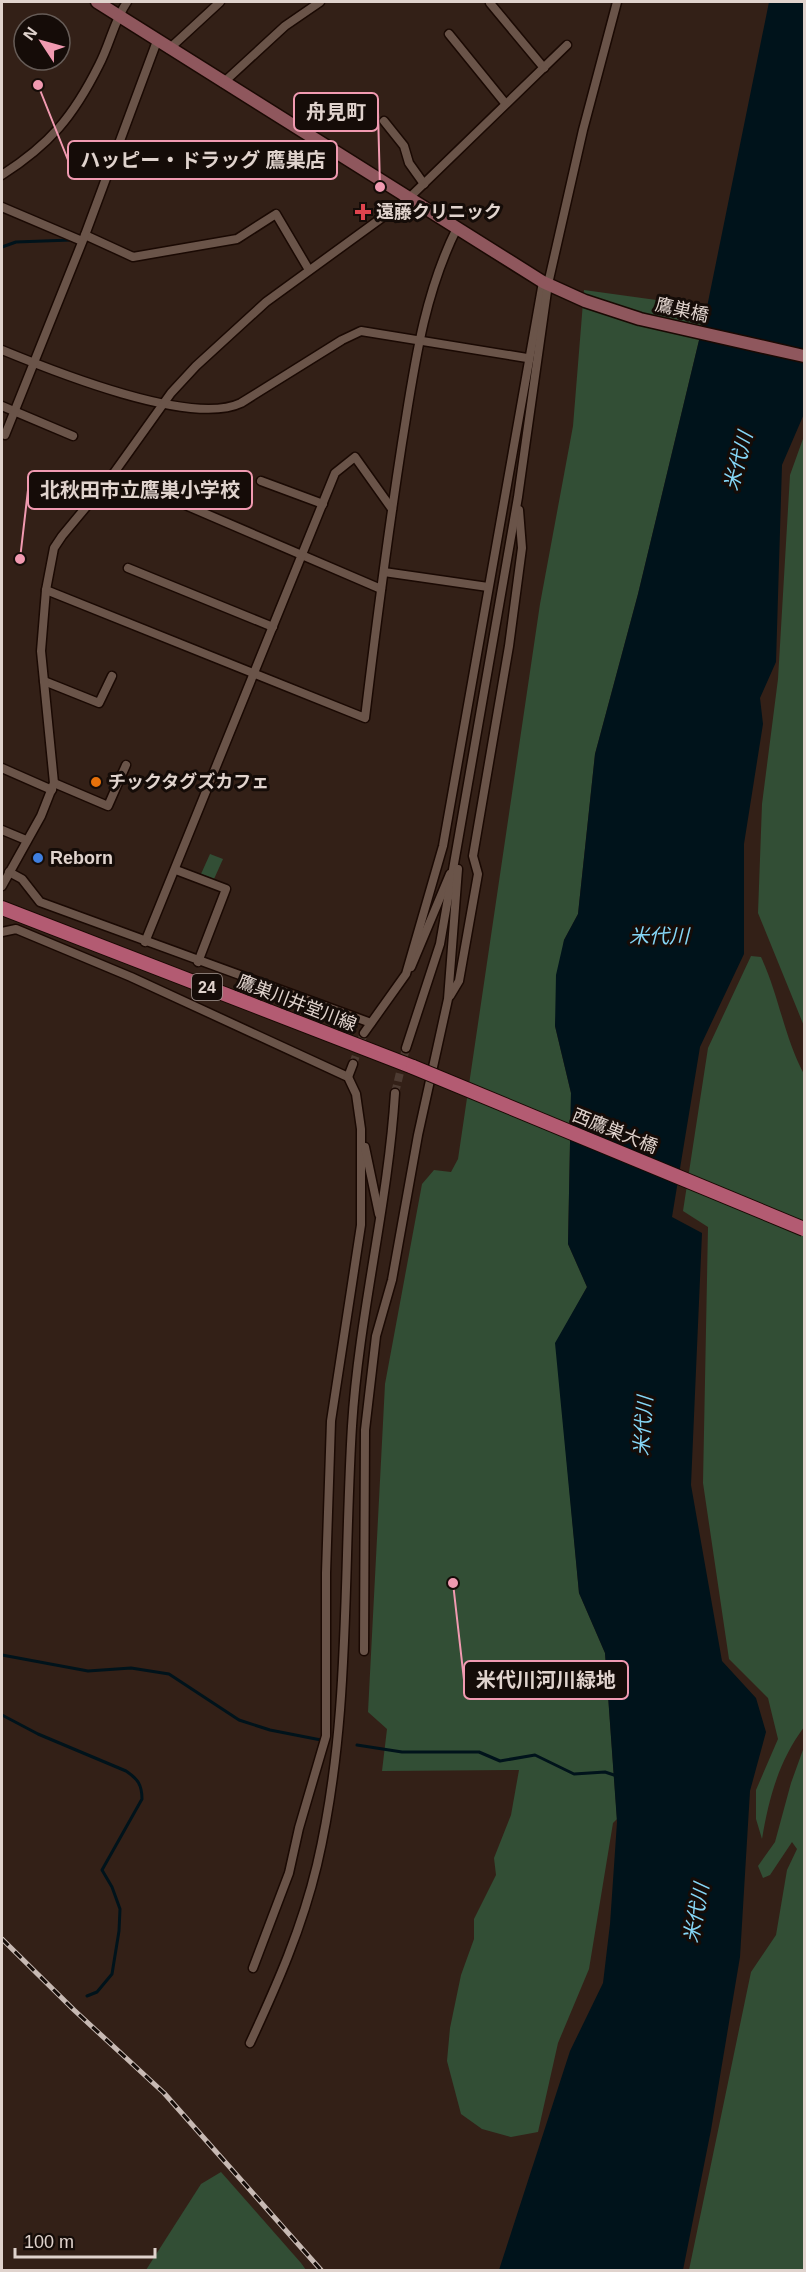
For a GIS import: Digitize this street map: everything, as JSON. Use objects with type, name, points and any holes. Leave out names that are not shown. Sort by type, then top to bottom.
[{"type":"main road","name":"鷹巣川井堂川線","points":[[2,908],[412,1067]]},
{"type":"main road","name":"西鷹巣大橋","points":[[412,1067],[804,1229]]},
{"type":"street","name":"鷹巣橋","points":[[97,2],[223,83],[549,284],[585,301],[640,319],[804,356]]},
{"type":"street","points":[[2,175],[36,153],[64,125],[99,65],[118,15],[127,2]]},
{"type":"street","points":[[169,49],[220,2]]},
{"type":"street","points":[[223,83],[285,26],[320,2]]},
{"type":"street","points":[[406,974],[446,835],[527,358],[549,284],[583,130],[617,2]]},
{"type":"street","points":[[490,3],[544,68]]},
{"type":"street","points":[[449,34],[505,103]]},
{"type":"street","points":[[2,434],[5,435],[12,411],[34,364],[157,41]]},
{"type":"street","points":[[2,886],[41,816],[53,787],[41,651],[46,590],[54,548],[89,501],[111,477],[171,393],[196,366],[230,333],[309,270],[409,198],[567,45]]},
{"type":"street","points":[[384,121],[404,146],[409,163],[424,184]]},
{"type":"street","points":[[2,207],[133,257],[237,239],[276,214],[309,270]]},
{"type":"street","points":[[46,590],[365,718],[392,509],[418,340],[441,260],[457,228]]},
{"type":"street","points":[[406,1048],[440,944],[457,857],[518,497],[549,284]]},
{"type":"street","points":[[2,350],[34,364],[126,395],[212,410],[228,409],[361,331],[527,358]]},
{"type":"street","points":[[2,406],[73,436]]},
{"type":"street","points":[[145,942],[335,473],[355,456],[392,509]]},
{"type":"street","points":[[111,477],[381,589]]},
{"type":"street","points":[[261,481],[323,504]]},
{"type":"street","points":[[448,999],[459,981],[478,874],[473,856],[509,646],[522,548],[518,497]]},
{"type":"street","points":[[128,568],[273,627]]},
{"type":"street","points":[[384,572],[488,587]]},
{"type":"street","points":[[44,681],[99,703],[112,676]]},
{"type":"street","points":[[2,768],[108,806],[126,765]]},
{"type":"street","points":[[2,830],[26,840]]},
{"type":"street","points":[[364,1033],[416,959],[457,857]]},
{"type":"street","points":[[364,1651],[365,1430],[376,1336],[392,1280],[418,1136],[448,999],[459,883],[457,857]]},
{"type":"street","points":[[176,870],[226,889],[198,962]]},
{"type":"street","points":[[9,872],[22,879],[40,902],[198,962],[372,1023]]},
{"type":"street","points":[[2,932],[16,929],[131,977],[348,1077],[356,1094],[381,1224]]},
{"type":"street","points":[[348,1077],[353,1065]]},
{"type":"street","points":[[250,2043],[284,1968],[303,1914],[327,1821],[344,1677],[356,1384],[381,1224],[395,1093]]},
{"type":"street","points":[[253,1968],[289,1873],[299,1828],[326,1736],[330,1438],[333,1400],[360,1243],[361,1129]]},
{"type":"green space","points":[[584,290],[707,307],[638,594],[595,754],[578,914],[564,940],[555,1026],[571,1093],[568,1244],[587,1287],[556,1343],[579,1593],[605,1653],[617,1819],[613,1823],[589,1969],[558,2043],[538,2132],[511,2137],[482,2129],[461,2114],[447,2061],[450,2028],[461,1975],[474,1939],[474,1919],[496,1875],[494,1858],[511,1815],[519,1770],[382,1771],[387,1729],[368,1712],[385,1384],[422,1184],[434,1170],[451,1172],[458,1159],[540,604],[573,426]]},
{"type":"green space","points":[[804,436],[804,1026],[758,913],[762,804],[778,679],[790,475]]},
{"type":"green space","points":[[210,854],[223,859],[214,879],[201,874]]},
{"type":"green space","points":[[751,956],[761,957],[791,1045],[804,1074],[804,1727],[788,1753],[776,1780],[762,1839],[756,1819],[756,1790],[778,1739],[768,1698],[729,1659],[703,1483],[708,1227],[683,1211],[708,1048]]},
{"type":"green space","points":[[804,1747],[804,2270],[689,2270],[751,1972],[776,1935],[787,1870],[797,1849],[792,1842],[770,1875],[763,1878],[758,1866],[775,1842],[791,1783]]},
{"type":"green space","points":[[221,2172],[306,2270],[146,2270],[201,2184]]},
{"type":"water","name":"米代川","points":[[769,2],[804,2],[804,414],[782,465],[776,662],[760,698],[763,724],[744,844],[744,954],[700,1047],[672,1217],[702,1233],[691,1485],[722,1661],[756,1698],[766,1732],[750,1791],[740,1957],[711,2130],[683,2270],[499,2270],[570,2051],[603,1983],[610,1924],[617,1822],[605,1653],[579,1593],[555,1343],[587,1287],[568,1244],[571,1093],[555,1026],[556,975],[564,940],[578,914],[595,754],[638,594],[707,307]]},
{"type":"waterway","points":[[2,247],[16,242],[71,240]]},
{"type":"waterway","points":[[2,1655],[88,1671],[131,1668],[169,1674],[239,1720],[270,1730],[321,1740]]},
{"type":"waterway","points":[[2,1715],[38,1734],[126,1771],[140,1786],[142,1799],[102,1870],[112,1887],[120,1909],[112,1974],[97,1992],[87,1996]]},
{"type":"waterway","points":[[357,1745],[402,1752],[479,1752],[500,1761],[535,1755],[574,1774],[605,1772],[617,1776]]},
{"type":"tunnel","points":[[353,1064],[364,1033]]},
{"type":"tunnel","points":[[395,1093],[406,1048]]},
{"type":"railway","points":[[2,1939],[74,2010],[164,2093],[321,2270]]},
{"type":"place","name":"ハッピー・ドラッグ 鷹巣店","points":[[38,85]]},
{"type":"place","name":"舟見町","points":[[380,187]]},
{"type":"place","name":"遠藤クリニック","points":[[363,212]]},
{"type":"place","name":"北秋田市立鷹巣小学校","points":[[20,559]]},
{"type":"place","name":"チックタグズカフェ","points":[[96,782]]},
{"type":"place","name":"Reborn","points":[[38,858]]},
{"type":"place","name":"米代川河川緑地","points":[[453,1583]]}]
